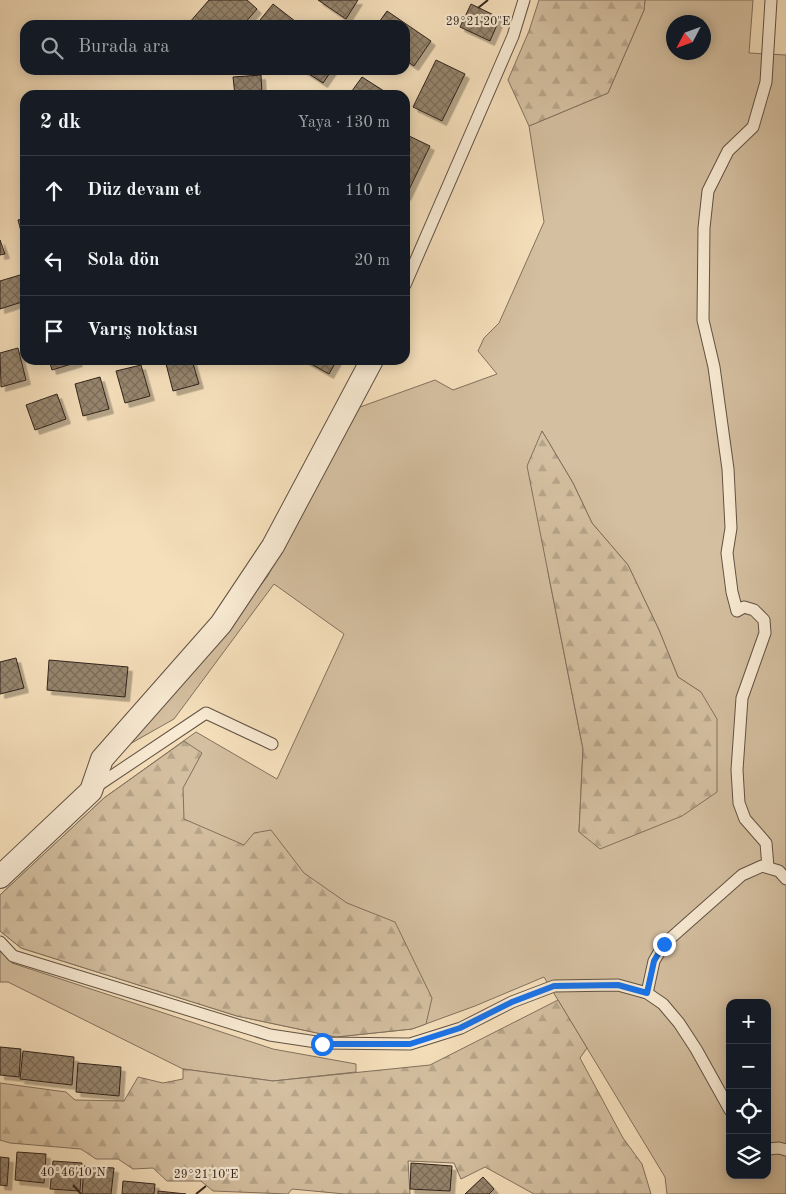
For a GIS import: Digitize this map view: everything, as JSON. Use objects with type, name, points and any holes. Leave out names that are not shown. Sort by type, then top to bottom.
[{"type":"street","points":[[0,878],[91,791],[102,759],[222,624],[274,546],[369,365]]},
{"type":"lane","points":[[410,273],[513,36],[524,0]]},
{"type":"lane","points":[[768,867],[766,843],[745,818],[739,803],[737,770],[742,698],[765,633],[764,620],[754,610],[744,607],[737,611],[732,592],[727,553],[731,528],[728,469],[714,367],[703,320],[702,288],[708,191],[728,151],[753,127],[766,82],[771,0]]},
{"type":"lane","points":[[91,791],[206,713],[272,744]]},
{"type":"lane","points":[[647,993],[654,961],[664,944],[742,876],[762,866],[779,871],[786,879]]},
{"type":"lane","points":[[0,942],[14,956],[23,959],[270,1036],[322,1044],[410,1044],[460,1028],[512,1002],[554,986],[618,985],[647,993],[663,1004],[679,1023],[716,1082],[726,1102]]},
{"type":"lane","points":[[771,1149],[786,1150]]},
{"type":"green space","points":[[539,0],[645,0],[644,10],[608,93],[529,126],[508,80],[529,31]]},
{"type":"green space","points":[[645,0],[753,0],[749,53],[786,55],[786,1194],[667,1194],[665,1177],[544,977],[475,1006],[412,1029],[336,1037],[237,1016],[21,948],[0,931],[0,895],[104,798],[196,732],[277,779],[344,634],[274,584],[174,719],[128,745],[230,625],[267,577],[360,407],[435,380],[453,390],[497,374],[478,351],[484,338],[499,323],[544,222],[529,126],[608,93],[644,10]],"holes":[[[542,431],[573,483],[592,523],[628,565],[659,630],[678,677],[701,692],[579,832],[583,749],[548,572]]]},
{"type":"green space","points":[[542,431],[573,483],[592,523],[628,565],[659,630],[678,677],[701,692],[717,719],[717,792],[682,816],[600,849],[579,832],[583,749],[527,466]]},
{"type":"green space","points":[[184,741],[202,753],[183,788],[184,819],[244,845],[254,833],[271,830],[304,873],[347,903],[395,922],[432,998],[426,1024],[412,1029],[336,1037],[237,1016],[21,948],[0,931],[0,895],[104,798]]},
{"type":"green space","points":[[0,951],[12,963],[273,1049],[356,1064],[356,1072],[273,1081],[183,1069],[8,982],[0,982]]},
{"type":"green space","points":[[558,1000],[587,1048],[580,1058],[623,1138],[642,1164],[651,1194],[534,1194],[485,1167],[461,1179],[454,1163],[408,1161],[410,1194],[345,1194],[292,1189],[288,1194],[213,1191],[201,1181],[167,1181],[153,1168],[133,1169],[118,1159],[96,1159],[81,1149],[10,1143],[0,1140],[0,1083],[66,1092],[75,1100],[124,1101],[138,1077],[163,1083],[183,1079],[183,1069],[273,1081],[430,1065]]},
{"type":"building","points":[[209,0],[247,0],[257,9],[247,20],[192,20]]},
{"type":"building","points":[[318,0],[358,0],[346,19]]},
{"type":"building","points":[[273,4],[294,20],[260,20]]},
{"type":"building","points":[[471,4],[500,18],[490,41],[460,27]]},
{"type":"building","points":[[387,11],[400,20],[381,20]]},
{"type":"building","points":[[410,27],[431,41],[414,66],[410,63]]},
{"type":"building","points":[[436,60],[465,74],[442,121],[413,107]]},
{"type":"building","points":[[261,75],[262,90],[234,90],[233,77]]},
{"type":"building","points":[[311,75],[329,75],[323,83]]},
{"type":"building","points":[[362,77],[382,90],[353,90]]},
{"type":"building","points":[[410,136],[430,146],[410,188]]},
{"type":"building","points":[[0,240],[5,254],[0,255]]},
{"type":"building","points":[[20,275],[20,303],[0,309],[0,281]]},
{"type":"building","points":[[18,348],[20,365],[22,365],[26,380],[1,387],[0,353]]},
{"type":"building","points":[[50,365],[68,365],[52,370]]},
{"type":"building","points":[[141,365],[150,396],[125,403],[116,371]]},
{"type":"building","points":[[166,365],[193,365],[199,384],[173,391]]},
{"type":"building","points":[[313,365],[334,365],[329,374]]},
{"type":"building","points":[[100,377],[109,409],[83,416],[75,384]]},
{"type":"building","points":[[57,394],[66,419],[35,430],[26,405]]},
{"type":"building","points":[[16,658],[24,688],[0,694],[0,662]]},
{"type":"building","points":[[49,660],[128,667],[125,697],[47,690]]},
{"type":"building","points":[[0,1047],[21,1049],[19,1077],[0,1075]]},
{"type":"building","points":[[23,1051],[74,1057],[72,1085],[20,1079]]},
{"type":"building","points":[[78,1063],[121,1067],[119,1096],[76,1092]]},
{"type":"building","points":[[17,1152],[46,1154],[44,1183],[15,1180]]},
{"type":"building","points":[[0,1157],[9,1158],[7,1186],[0,1185]]},
{"type":"building","points":[[53,1161],[82,1163],[80,1191],[50,1189]]},
{"type":"building","points":[[411,1163],[452,1166],[450,1191],[410,1189]]},
{"type":"building","points":[[84,1166],[114,1168],[111,1194],[82,1194]]},
{"type":"building","points":[[483,1177],[494,1189],[489,1194],[465,1194]]},
{"type":"building","points":[[123,1181],[155,1184],[154,1194],[122,1194]]},
{"type":"building","points":[[158,1191],[186,1194],[158,1194]]},
{"type":"route","points":[[322,1044],[410,1044],[460,1028],[512,1002],[554,986],[618,985],[647,993],[652,978],[654,961],[664,944]]}]
